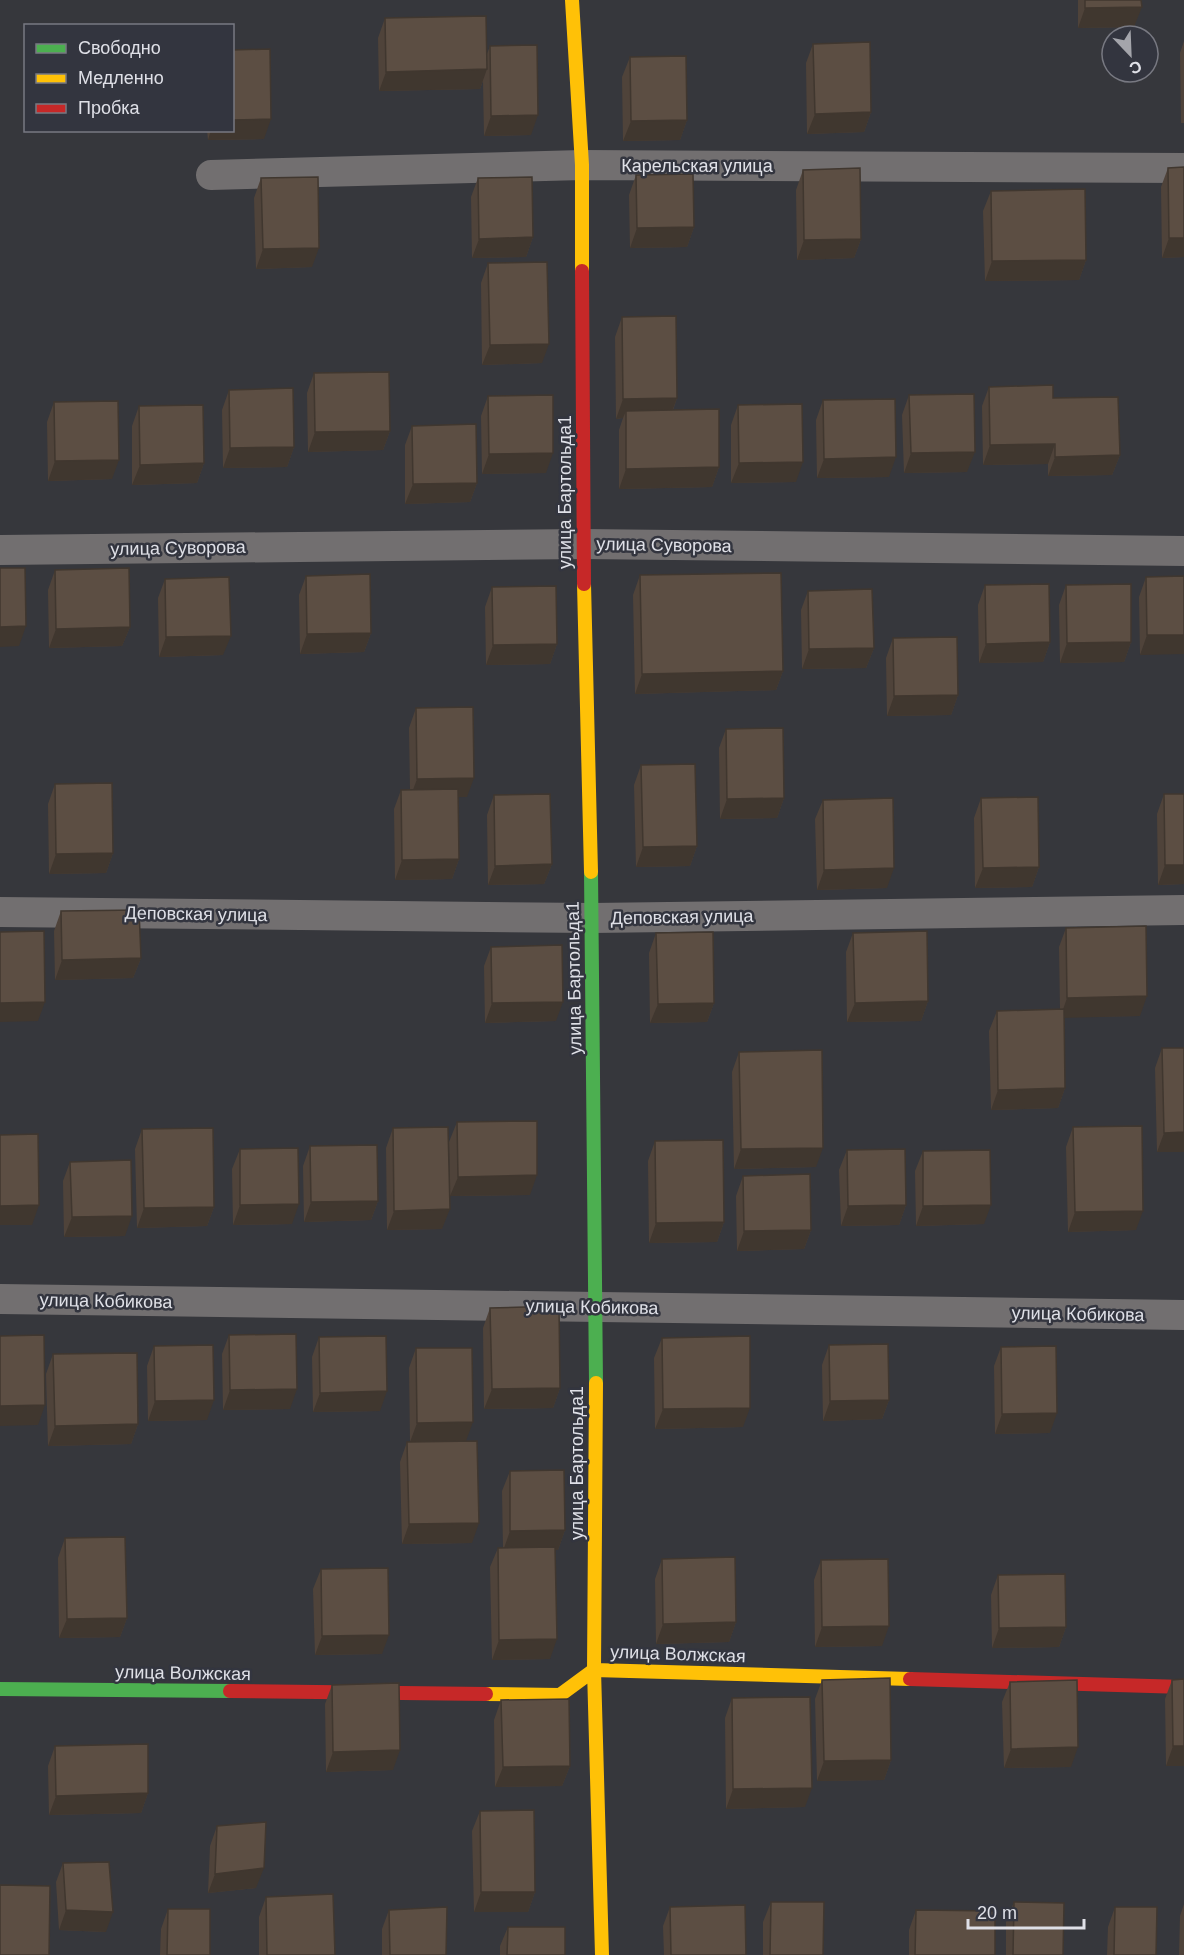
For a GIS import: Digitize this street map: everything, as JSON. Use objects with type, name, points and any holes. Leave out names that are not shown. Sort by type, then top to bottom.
[{"type":"street","name":"улица Бартольда1","points":[[572,0],[582,165],[583,544],[592,918],[596,1307],[594,1670],[602,1955]]},
{"type":"street","name":"Карельская улица","points":[[210,175],[582,165],[1184,168]]},
{"type":"street","name":"улица Суворова","points":[[0,550],[583,544],[1184,551]]},
{"type":"street","name":"Деповская улица","points":[[0,912],[592,918],[1184,910]]},
{"type":"street","name":"улица Кобикова","points":[[0,1299],[1184,1316]]},
{"type":"street","name":"улица Волжская","points":[[0,1689],[561,1695],[594,1670],[1184,1687]]},
{"type":"building","points":[[1085,0],[1141,0],[1142,7],[1085,8]]},
{"type":"building","points":[[486,16],[487,69],[386,72],[385,18]]},
{"type":"building","points":[[870,42],[871,112],[815,114],[813,44]]},
{"type":"building","points":[[537,45],[538,115],[491,116],[490,46]]},
{"type":"building","points":[[270,49],[271,119],[234,120],[234,50]]},
{"type":"building","points":[[686,56],[687,120],[631,121],[630,57]]},
{"type":"building","points":[[1184,167],[1184,238],[1169,238],[1168,168]]},
{"type":"building","points":[[860,168],[861,239],[804,240],[803,170]]},
{"type":"building","points":[[693,174],[694,227],[637,228],[636,175]]},
{"type":"building","points":[[318,177],[319,248],[263,249],[261,178]]},
{"type":"building","points":[[532,177],[533,237],[479,239],[478,178]]},
{"type":"building","points":[[1085,189],[1086,260],[992,261],[991,191]]},
{"type":"building","points":[[547,262],[549,344],[490,345],[488,263]]},
{"type":"building","points":[[676,316],[677,398],[623,399],[622,317]]},
{"type":"building","points":[[389,372],[390,431],[315,432],[314,373]]},
{"type":"building","points":[[1053,385],[1053,398],[1118,397],[1120,455],[1055,457],[1055,444],[990,445],[989,387]]},
{"type":"building","points":[[293,388],[294,447],[230,448],[229,390]]},
{"type":"building","points":[[974,394],[975,452],[911,453],[909,395]]},
{"type":"building","points":[[553,395],[553,453],[489,454],[488,396]]},
{"type":"building","points":[[895,399],[896,457],[824,459],[823,400]]},
{"type":"building","points":[[118,401],[119,460],[55,461],[54,402]]},
{"type":"building","points":[[802,404],[803,462],[739,463],[738,405]]},
{"type":"building","points":[[203,405],[204,463],[140,465],[139,406]]},
{"type":"building","points":[[719,409],[719,467],[626,469],[626,411]]},
{"type":"building","points":[[476,424],[477,483],[413,484],[412,426]]},
{"type":"building","points":[[0,568],[25,568],[26,626],[0,627]]},
{"type":"building","points":[[129,568],[130,627],[56,629],[55,570]]},
{"type":"building","points":[[781,573],[783,671],[642,674],[640,575]]},
{"type":"building","points":[[370,574],[371,633],[307,634],[306,576]]},
{"type":"building","points":[[1184,576],[1184,635],[1147,635],[1146,577]]},
{"type":"building","points":[[229,577],[231,636],[166,637],[165,579]]},
{"type":"building","points":[[1049,584],[1050,642],[986,644],[985,585]]},
{"type":"building","points":[[1131,584],[1131,642],[1067,643],[1066,585]]},
{"type":"building","points":[[556,586],[557,644],[493,645],[492,587]]},
{"type":"building","points":[[872,589],[874,648],[809,649],[808,591]]},
{"type":"building","points":[[957,637],[958,695],[894,696],[893,638]]},
{"type":"building","points":[[473,707],[474,778],[417,779],[416,708]]},
{"type":"building","points":[[783,728],[784,798],[727,799],[726,729]]},
{"type":"building","points":[[695,764],[697,846],[643,847],[641,765]]},
{"type":"building","points":[[112,783],[113,853],[56,854],[55,784]]},
{"type":"building","points":[[458,789],[459,859],[402,860],[401,790]]},
{"type":"building","points":[[550,794],[552,864],[495,866],[494,795]]},
{"type":"building","points":[[1164,794],[1184,794],[1184,865],[1165,865]]},
{"type":"building","points":[[1038,797],[1039,867],[983,868],[981,798]]},
{"type":"building","points":[[893,798],[894,868],[824,870],[823,800]]},
{"type":"building","points":[[139,910],[141,958],[62,960],[61,911]]},
{"type":"building","points":[[1146,926],[1147,996],[1067,998],[1066,928]]},
{"type":"building","points":[[44,931],[45,1002],[0,1003],[0,932]]},
{"type":"building","points":[[927,931],[928,1001],[855,1003],[853,933]]},
{"type":"building","points":[[713,932],[714,1003],[658,1004],[656,933]]},
{"type":"building","points":[[562,945],[563,1002],[492,1003],[491,947]]},
{"type":"building","points":[[1064,1009],[1065,1088],[998,1090],[997,1011]]},
{"type":"building","points":[[1162,1048],[1184,1048],[1184,1132],[1164,1133]]},
{"type":"building","points":[[822,1050],[823,1148],[741,1149],[739,1052]]},
{"type":"building","points":[[537,1121],[537,1175],[458,1177],[457,1122]]},
{"type":"building","points":[[1142,1126],[1143,1211],[1075,1212],[1073,1127]]},
{"type":"building","points":[[448,1127],[450,1209],[394,1211],[393,1128]]},
{"type":"building","points":[[213,1128],[214,1207],[144,1208],[142,1129]]},
{"type":"building","points":[[38,1134],[39,1205],[0,1206],[0,1135]]},
{"type":"building","points":[[723,1140],[724,1222],[656,1223],[655,1141]]},
{"type":"building","points":[[377,1145],[378,1201],[311,1202],[310,1146]]},
{"type":"building","points":[[298,1148],[299,1204],[240,1205],[240,1149]]},
{"type":"building","points":[[905,1149],[906,1205],[848,1206],[847,1150]]},
{"type":"building","points":[[990,1150],[991,1205],[923,1206],[923,1151]]},
{"type":"building","points":[[131,1160],[132,1216],[72,1217],[70,1162]]},
{"type":"building","points":[[810,1174],[811,1230],[744,1231],[743,1176]]},
{"type":"building","points":[[559,1306],[560,1388],[492,1389],[490,1308]]},
{"type":"building","points":[[296,1334],[297,1389],[230,1390],[229,1335]]},
{"type":"building","points":[[44,1335],[45,1405],[0,1406],[0,1336]]},
{"type":"building","points":[[386,1336],[387,1391],[320,1393],[319,1337]]},
{"type":"building","points":[[750,1336],[750,1408],[663,1409],[662,1338]]},
{"type":"building","points":[[888,1344],[889,1400],[830,1401],[829,1345]]},
{"type":"building","points":[[213,1345],[214,1400],[155,1401],[154,1346]]},
{"type":"building","points":[[1056,1346],[1057,1413],[1002,1414],[1001,1347]]},
{"type":"building","points":[[416,1348],[472,1348],[473,1422],[417,1423]]},
{"type":"building","points":[[137,1353],[138,1424],[55,1426],[53,1354]]},
{"type":"building","points":[[477,1441],[479,1523],[409,1524],[407,1442]]},
{"type":"building","points":[[564,1470],[565,1530],[510,1531],[510,1471]]},
{"type":"building","points":[[125,1537],[127,1618],[67,1619],[65,1538]]},
{"type":"building","points":[[555,1547],[557,1639],[499,1640],[498,1548]]},
{"type":"building","points":[[735,1557],[736,1622],[663,1624],[662,1559]]},
{"type":"building","points":[[888,1559],[889,1626],[822,1627],[821,1560]]},
{"type":"building","points":[[388,1568],[389,1635],[322,1636],[321,1569]]},
{"type":"building","points":[[1065,1574],[1066,1627],[999,1628],[998,1575]]},
{"type":"building","points":[[890,1678],[891,1760],[824,1761],[822,1680]]},
{"type":"building","points":[[1184,1679],[1184,1746],[1173,1746],[1172,1680]]},
{"type":"building","points":[[1077,1680],[1078,1747],[1011,1749],[1010,1682]]},
{"type":"building","points":[[399,1683],[400,1750],[333,1752],[332,1685]]},
{"type":"building","points":[[810,1697],[812,1788],[733,1789],[732,1698]]},
{"type":"building","points":[[569,1699],[570,1766],[503,1767],[501,1700]]},
{"type":"building","points":[[148,1744],[148,1793],[56,1796],[55,1746]]},
{"type":"building","points":[[534,1810],[535,1892],[481,1892],[480,1811]]},
{"type":"building","points":[[266,1822],[264,1868],[215,1874],[217,1826]]},
{"type":"building","points":[[109,1862],[113,1912],[66,1910],[63,1863]]},
{"type":"building","points":[[0,1885],[50,1886],[49,1955],[0,1955]]},
{"type":"building","points":[[333,1894],[335,1955],[267,1955],[266,1897]]},
{"type":"building","points":[[771,1902],[824,1902],[823,1955],[770,1955]]},
{"type":"building","points":[[1014,1902],[1064,1903],[1063,1955],[1013,1955]]},
{"type":"building","points":[[745,1905],[746,1955],[671,1955],[670,1907]]},
{"type":"building","points":[[447,1907],[446,1955],[390,1955],[389,1910]]},
{"type":"building","points":[[1115,1907],[1157,1907],[1156,1955],[1114,1955]]},
{"type":"building","points":[[168,1909],[210,1909],[210,1955],[167,1955]]},
{"type":"building","points":[[916,1910],[995,1911],[995,1955],[915,1955]]},
{"type":"building","points":[[508,1927],[565,1927],[565,1955],[507,1955]]},
{"type":"traffic: fast","points":[[591,872],[596,1383]]},
{"type":"traffic: fast","points":[[0,1689],[230,1691]]},
{"type":"traffic: slow","points":[[572,0],[582,165],[582,271]]},
{"type":"traffic: slow","points":[[584,584],[591,872]]},
{"type":"traffic: slow","points":[[596,1383],[594,1670],[602,1955]]},
{"type":"traffic: slow","points":[[486,1694],[560,1695],[594,1670],[910,1679]]},
{"type":"traffic: jam","points":[[582,271],[584,584]]},
{"type":"traffic: jam","points":[[910,1679],[1184,1687]]},
{"type":"traffic: jam","points":[[230,1691],[486,1694]]}]
